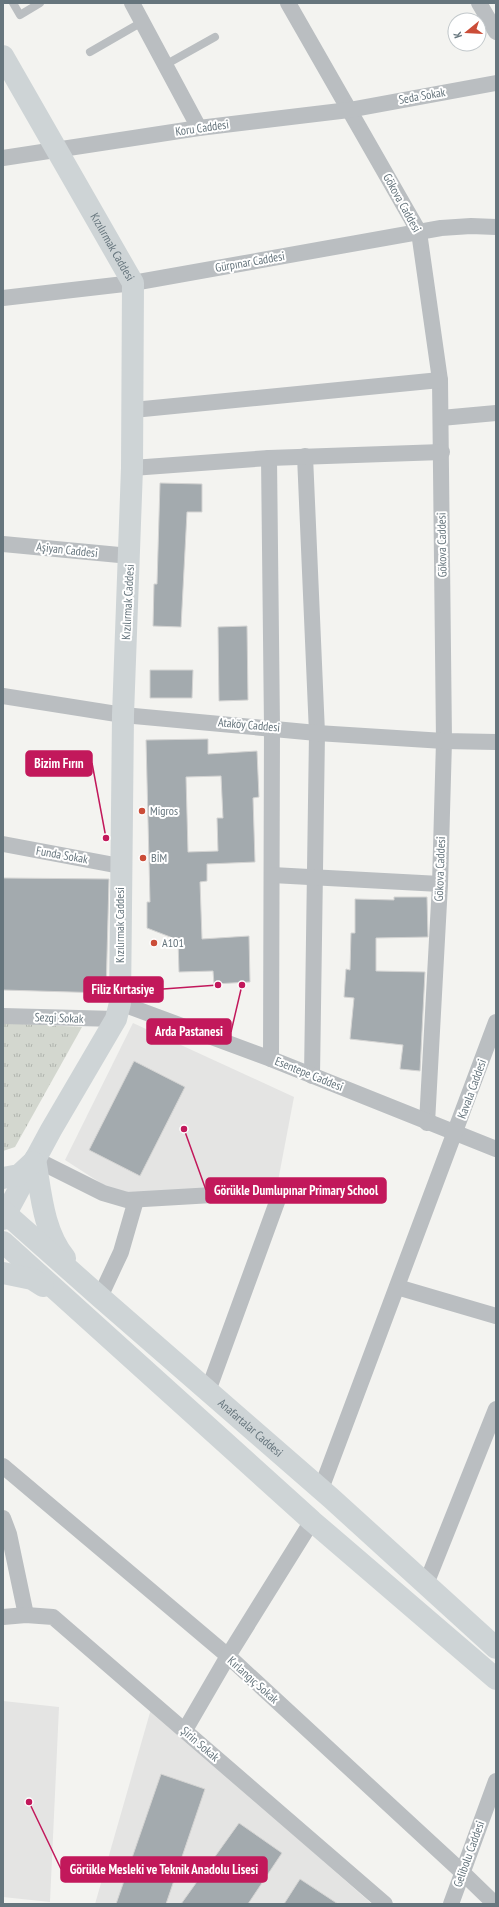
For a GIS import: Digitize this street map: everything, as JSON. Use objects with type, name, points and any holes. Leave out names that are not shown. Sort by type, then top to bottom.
[{"type":"street","points":[[132,3],[199,128]]},
{"type":"street","name":"Gökova Caddesi","points":[[288,3],[419,232],[440,380],[442,452],[444,741],[440,884],[427,1123]]},
{"type":"street","points":[[479,3],[492,15],[496,32]]},
{"type":"street","name":"Kızılırmak Caddesi","points":[[3,56],[133,283],[132,468],[130,556],[123,715],[118,1011]]},
{"type":"street","name":"Seda Sokak","points":[[349,110],[496,83]]},
{"type":"street","name":"Koru Caddesi","points":[[3,158],[199,128],[349,110]]},
{"type":"street","name":"Gürpınar Caddesi","points":[[3,298],[133,283],[419,232],[471,226],[496,227]]},
{"type":"street","points":[[133,410],[440,380]]},
{"type":"street","points":[[441,418],[496,413]]},
{"type":"street","points":[[132,468],[305,456],[442,452]]},
{"type":"street","points":[[305,456],[317,732],[312,1076]]},
{"type":"street","points":[[269,458],[272,727],[271,1059]]},
{"type":"street","name":"Aşiyan Caddesi","points":[[3,544],[130,556]]},
{"type":"street","name":"Ataköy Caddesi","points":[[3,696],[123,715],[317,732],[444,741],[496,742]]},
{"type":"street","name":"Funda Sokak","points":[[3,844],[120,866]]},
{"type":"street","points":[[272,875],[440,884]]},
{"type":"street","points":[[4,1215],[118,1011]]},
{"type":"street","name":"Sezgi Sokak","points":[[3,1016],[118,1011]]},
{"type":"street","name":"Esentepe Caddesi","points":[[118,1011],[271,1059],[427,1123],[496,1149]]},
{"type":"street","name":"Kavala Caddesi","points":[[321,1489],[495,1027]]},
{"type":"street","points":[[3,1178],[19,1175],[35,1159]]},
{"type":"street","points":[[35,1159],[110,1196],[136,1200],[281,1191],[208,1391]]},
{"type":"street","points":[[35,1159],[48,1228],[56,1247],[100,1297],[121,1252],[136,1200]]},
{"type":"street","name":"Anafartalar Caddesi","points":[[4,1215],[321,1489],[426,1584],[487,1632],[496,1648]]},
{"type":"street","points":[[4,1247],[67,1300],[312,1521],[496,1679]]},
{"type":"street","points":[[3,1273],[32,1279],[67,1300]]},
{"type":"street","points":[[397,1287],[496,1316]]},
{"type":"street","points":[[426,1584],[496,1409]]},
{"type":"street","name":"Kırlangıç Sokak","points":[[3,1466],[228,1656],[495,1904]]},
{"type":"street","points":[[3,1518],[9,1534],[26,1615]]},
{"type":"street","points":[[185,1730],[228,1656],[312,1521]]},
{"type":"street","name":"Şirin Sokak","points":[[3,1616],[26,1615],[53,1617],[385,1904]]},
{"type":"street","name":"Gelibolu Caddesi","points":[[452,1904],[462,1872],[496,1782]]},
{"type":"street","points":[[479,1827],[496,1808]]},
{"type":"lane","points":[[13,3],[20,15],[40,3]]},
{"type":"lane","points":[[90,52],[142,22]]},
{"type":"lane","points":[[165,65],[215,37]]},
{"type":"shaded area","points":[[133,1023],[294,1097],[278,1181],[124,1198],[65,1160]]},
{"type":"shaded area","points":[[3,1701],[59,1707],[50,1902],[3,1897]]},
{"type":"shaded area","points":[[151,1709],[372,1904],[95,1904]]},
{"type":"green space","points":[[3,1023],[82,1027],[15,1147],[3,1151]]},
{"type":"building","points":[[160,483],[202,484],[202,512],[187,512],[181,627],[153,626],[154,584],[157,584]]},
{"type":"building","points":[[247,626],[248,700],[219,701],[218,627]]},
{"type":"building","points":[[150,670],[193,670],[192,698],[150,698]]},
{"type":"building","points":[[208,739],[208,754],[257,751],[259,797],[253,798],[255,862],[207,864],[207,881],[200,882],[202,939],[249,936],[250,982],[214,984],[213,971],[179,972],[178,940],[147,928],[147,902],[150,902],[146,740]],"holes":[[[221,776],[223,818],[217,818],[218,851],[188,852],[186,777]]]},
{"type":"building","points":[[3,878],[109,879],[106,993],[3,990]]},
{"type":"building","points":[[394,897],[427,897],[428,937],[376,938],[376,971],[425,972],[420,1071],[400,1069],[403,1045],[350,1039],[354,998],[344,997],[346,969],[350,970],[351,933],[355,933],[355,899],[394,900]]},
{"type":"building","points":[[134,1061],[185,1087],[140,1176],[89,1150]]},
{"type":"building","points":[[161,1774],[205,1789],[166,1904],[116,1904]]},
{"type":"building","points":[[239,1823],[282,1853],[248,1904],[181,1904]]},
{"type":"building","points":[[300,1879],[338,1904],[284,1904]]},
{"type":"place","name":"Migros","points":[[142,811]]},
{"type":"place","name":"Bizim Fırın","points":[[106,838]]},
{"type":"place","name":"BİM","points":[[143,858]]},
{"type":"place","name":"A101","points":[[154,943]]},
{"type":"place","name":"Filiz Kırtasiye","points":[[218,985]]},
{"type":"place","name":"Arda Pastanesi","points":[[242,985]]},
{"type":"place","name":"Görükle Dumlupınar Primary School","points":[[184,1129]]},
{"type":"place","name":"Görükle Mesleki ve Teknik Anadolu Lisesi","points":[[29,1802]]}]
